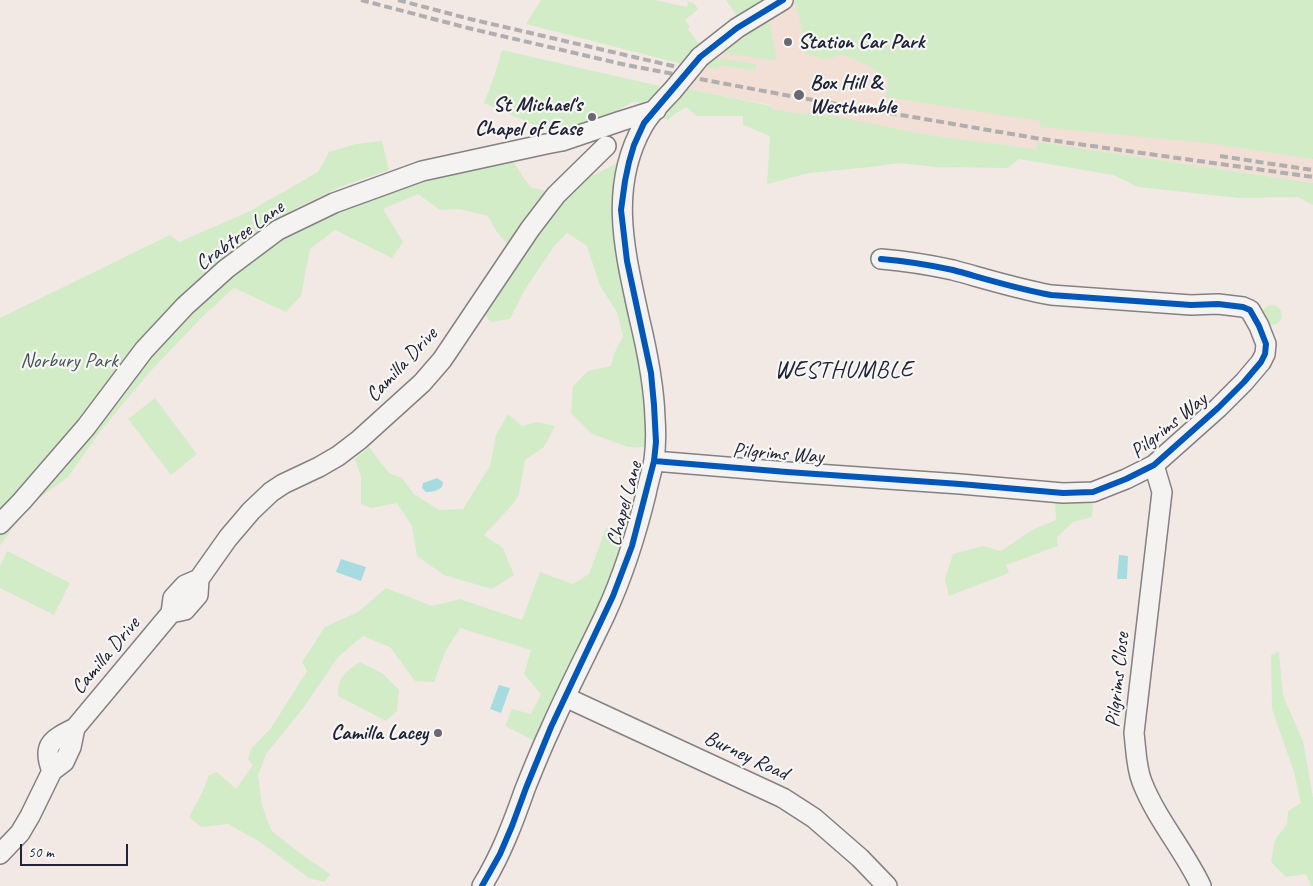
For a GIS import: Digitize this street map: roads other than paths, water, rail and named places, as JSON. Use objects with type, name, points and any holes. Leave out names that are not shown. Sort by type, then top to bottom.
[{"type":"street","points":[[650,117],[700,57],[737,28],[783,0]]},
{"type":"street","name":"Camilla Drive","points":[[0,854],[20,832],[52,771],[64,762],[71,748],[75,728],[172,613],[185,610],[198,595],[200,579],[228,538],[271,492],[338,456],[359,440],[422,383],[442,360],[530,228],[556,195],[608,144],[650,117]]},
{"type":"street","name":"Chapel Lane","points":[[482,886],[500,854],[540,752],[606,613],[624,569],[639,523],[654,461],[656,442],[650,373],[627,261],[622,210],[622,195],[629,162],[637,139],[650,117]]},
{"type":"street","name":"Crabtree Lane","points":[[0,524],[86,427],[144,350],[185,306],[226,269],[278,230],[334,203],[422,171],[562,141],[621,121],[650,117]]},
{"type":"street","name":"Pilgrims Way","points":[[654,461],[1063,493],[1093,492],[1154,465],[1218,408],[1244,382],[1266,354],[1264,336],[1250,310],[1243,306],[1218,304],[1191,305],[1051,295],[951,270],[881,258]]},
{"type":"street","name":"Pilgrims Close","points":[[1154,465],[1162,492],[1134,733],[1137,760],[1142,782],[1162,821],[1194,871],[1201,886]]},
{"type":"street","name":"Burney Road","points":[[565,697],[783,798],[814,818],[860,858],[887,886]]},
{"type":"water","points":[[437,478],[443,482],[442,487],[435,491],[426,492],[422,488],[423,483]]},
{"type":"water","points":[[1119,555],[1128,556],[1127,579],[1117,579]]},
{"type":"water","points":[[341,559],[366,567],[361,581],[336,572]]},
{"type":"water","points":[[499,685],[510,688],[501,713],[490,709]]},
{"type":"railway","points":[[361,0],[468,28],[626,65],[790,96],[1035,138],[1313,177]]},
{"type":"railway","points":[[398,0],[470,19],[690,70]]},
{"type":"railway","points":[[1220,156],[1312,170]]},
{"type":"place","name":"Station Car Park","points":[[788,42]]},
{"type":"place","name":"Box Hill & Westhumble","points":[[799,95]]},
{"type":"place","name":"St Michael's Chapel of Ease","points":[[592,117]]},
{"type":"place","name":"Camilla Lacey","points":[[438,733]]},
{"type":"district","name":"WESTHUMBLE","points":[[844,371]]},
{"type":"park label","name":"Norbury Park","points":[[69,361]]}]
